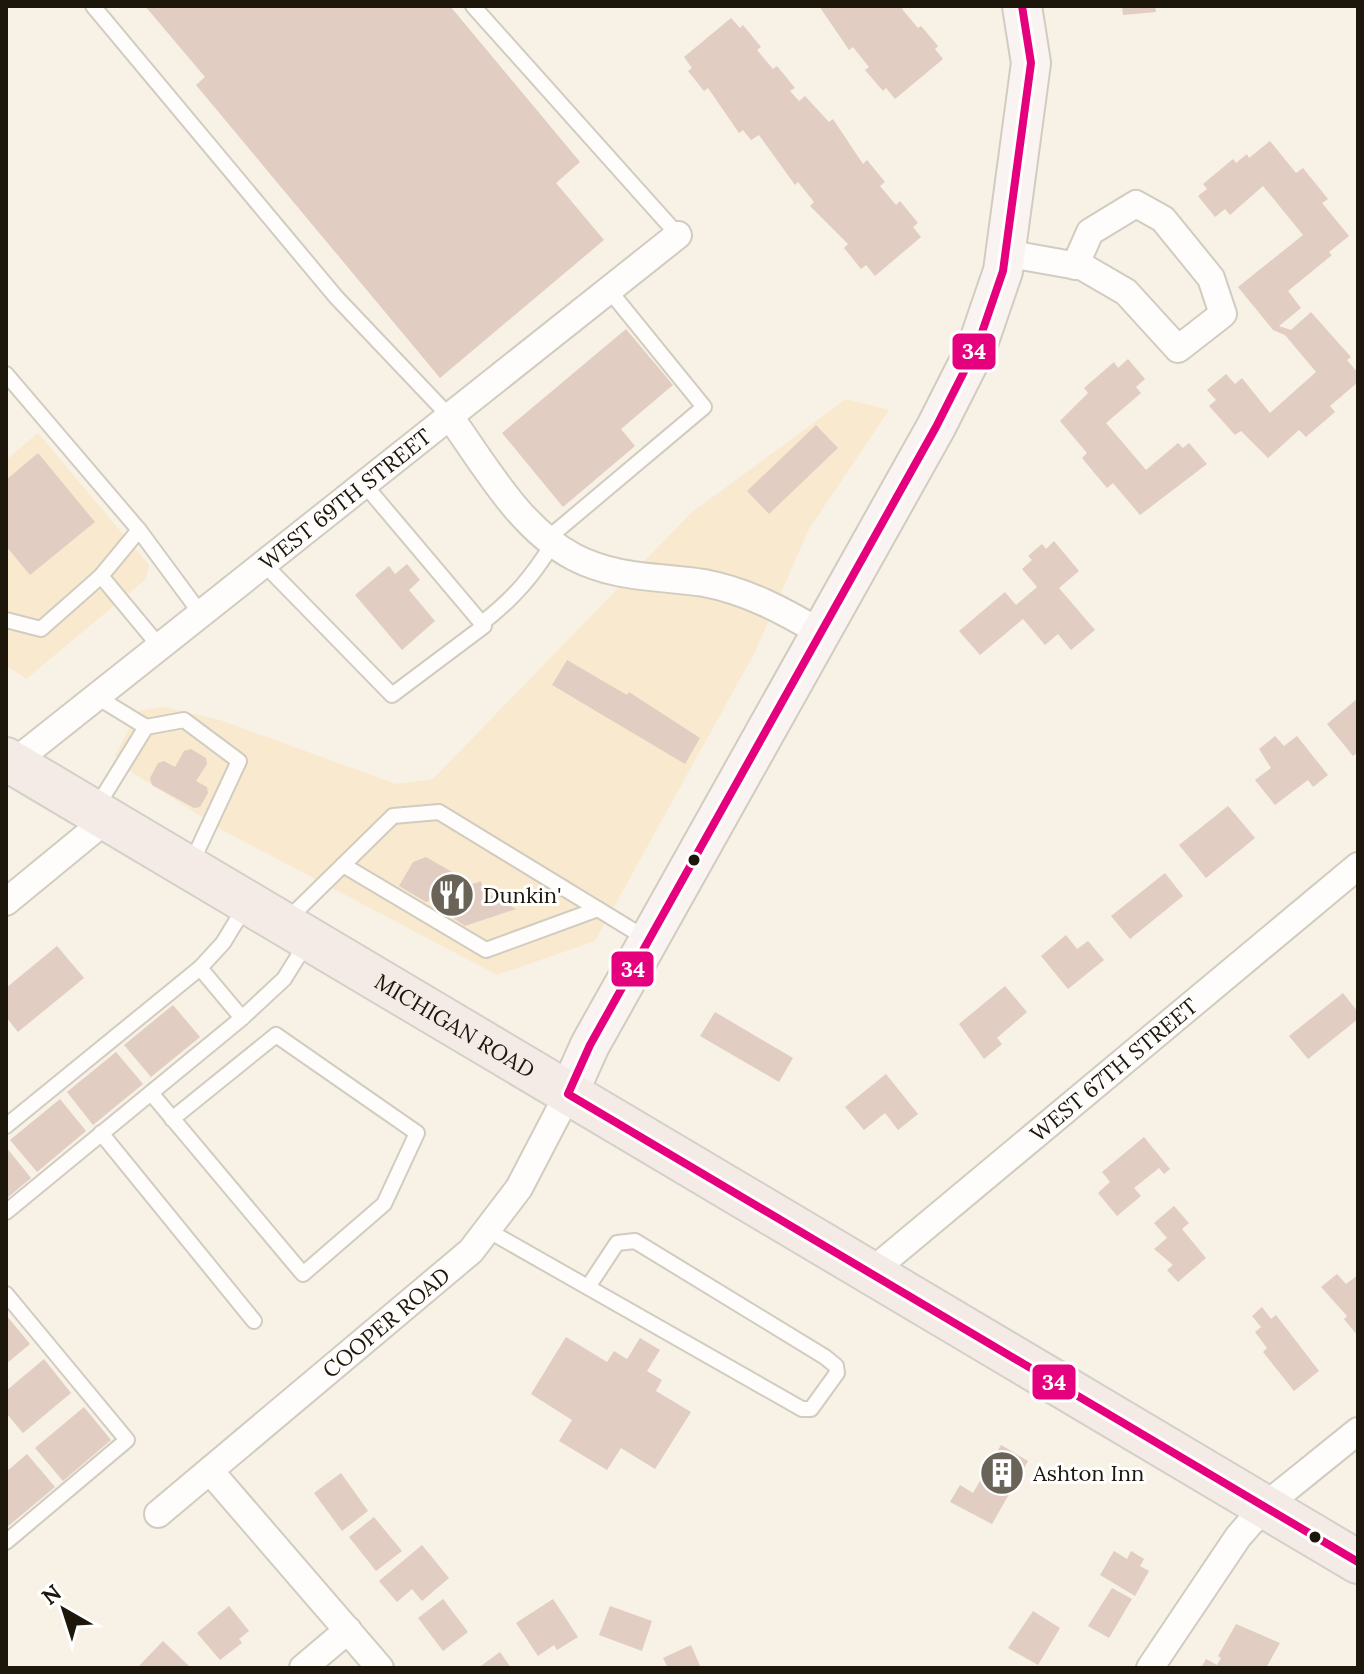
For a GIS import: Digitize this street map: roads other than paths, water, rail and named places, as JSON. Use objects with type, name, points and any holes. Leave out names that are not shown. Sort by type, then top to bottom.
[{"type":"main road","points":[[568,1094],[585,1054],[936,427],[978,344],[1003,271],[1031,63],[1022,6]]},
{"type":"main road","name":"MICHIGAN ROAD","points":[[10,761],[1358,1562]]},
{"type":"street","points":[[1005,253],[1075,266],[1126,292],[1178,349],[1223,314],[1211,278],[1163,219],[1136,204],[1090,232],[1075,266]]},
{"type":"street","name":"WEST 69TH STREET","points":[[10,761],[97,697],[678,235]]},
{"type":"street","points":[[450,417],[519,511],[550,541],[587,563],[620,574],[708,584],[739,592],[821,633]]},
{"type":"street","points":[[6,902],[101,815]]},
{"type":"street","name":"WEST 67TH STREET","points":[[871,1272],[1358,866]]},
{"type":"street","name":"COOPER ROAD","points":[[158,1514],[423,1294],[489,1231],[532,1166],[568,1094]]},
{"type":"street","points":[[1150,1668],[1206,1580],[1265,1506],[1358,1431]]},
{"type":"street","points":[[210,1471],[380,1668]]},
{"type":"street","points":[[303,1668],[348,1630]]},
{"type":"lane","points":[[93,6],[336,297],[450,417]]},
{"type":"lane","points":[[473,6],[678,235]]},
{"type":"lane","points":[[482,623],[513,599],[550,541],[704,407],[609,290]]},
{"type":"lane","points":[[6,374],[139,530],[201,614]]},
{"type":"lane","points":[[264,564],[392,695],[484,626],[364,484]]},
{"type":"lane","points":[[6,620],[41,629],[101,576],[139,530]]},
{"type":"lane","points":[[101,576],[160,647]]},
{"type":"lane","points":[[97,697],[146,727],[184,720],[239,761],[189,868]]},
{"type":"lane","points":[[101,815],[146,727]]},
{"type":"lane","points":[[6,1212],[242,1018],[284,979],[296,931],[343,865],[393,816],[439,812],[649,940]]},
{"type":"lane","points":[[343,865],[486,950],[598,909]]},
{"type":"lane","points":[[6,1126],[200,968],[223,943],[248,903]]},
{"type":"lane","points":[[200,968],[242,1018]]},
{"type":"lane","points":[[151,1093],[172,1119],[303,1274],[384,1204],[417,1133],[276,1035],[172,1119]]},
{"type":"lane","points":[[101,1133],[254,1321]]},
{"type":"lane","points":[[489,1231],[802,1409],[811,1409],[819,1402],[837,1373],[832,1362],[635,1241],[617,1243],[588,1287]]},
{"type":"lane","points":[[6,1294],[127,1440],[6,1542]]},
{"type":"place","name":"Dunkin'","points":[[452,895]]},
{"type":"place","name":"Ashton Inn","points":[[1002,1473]]}]
